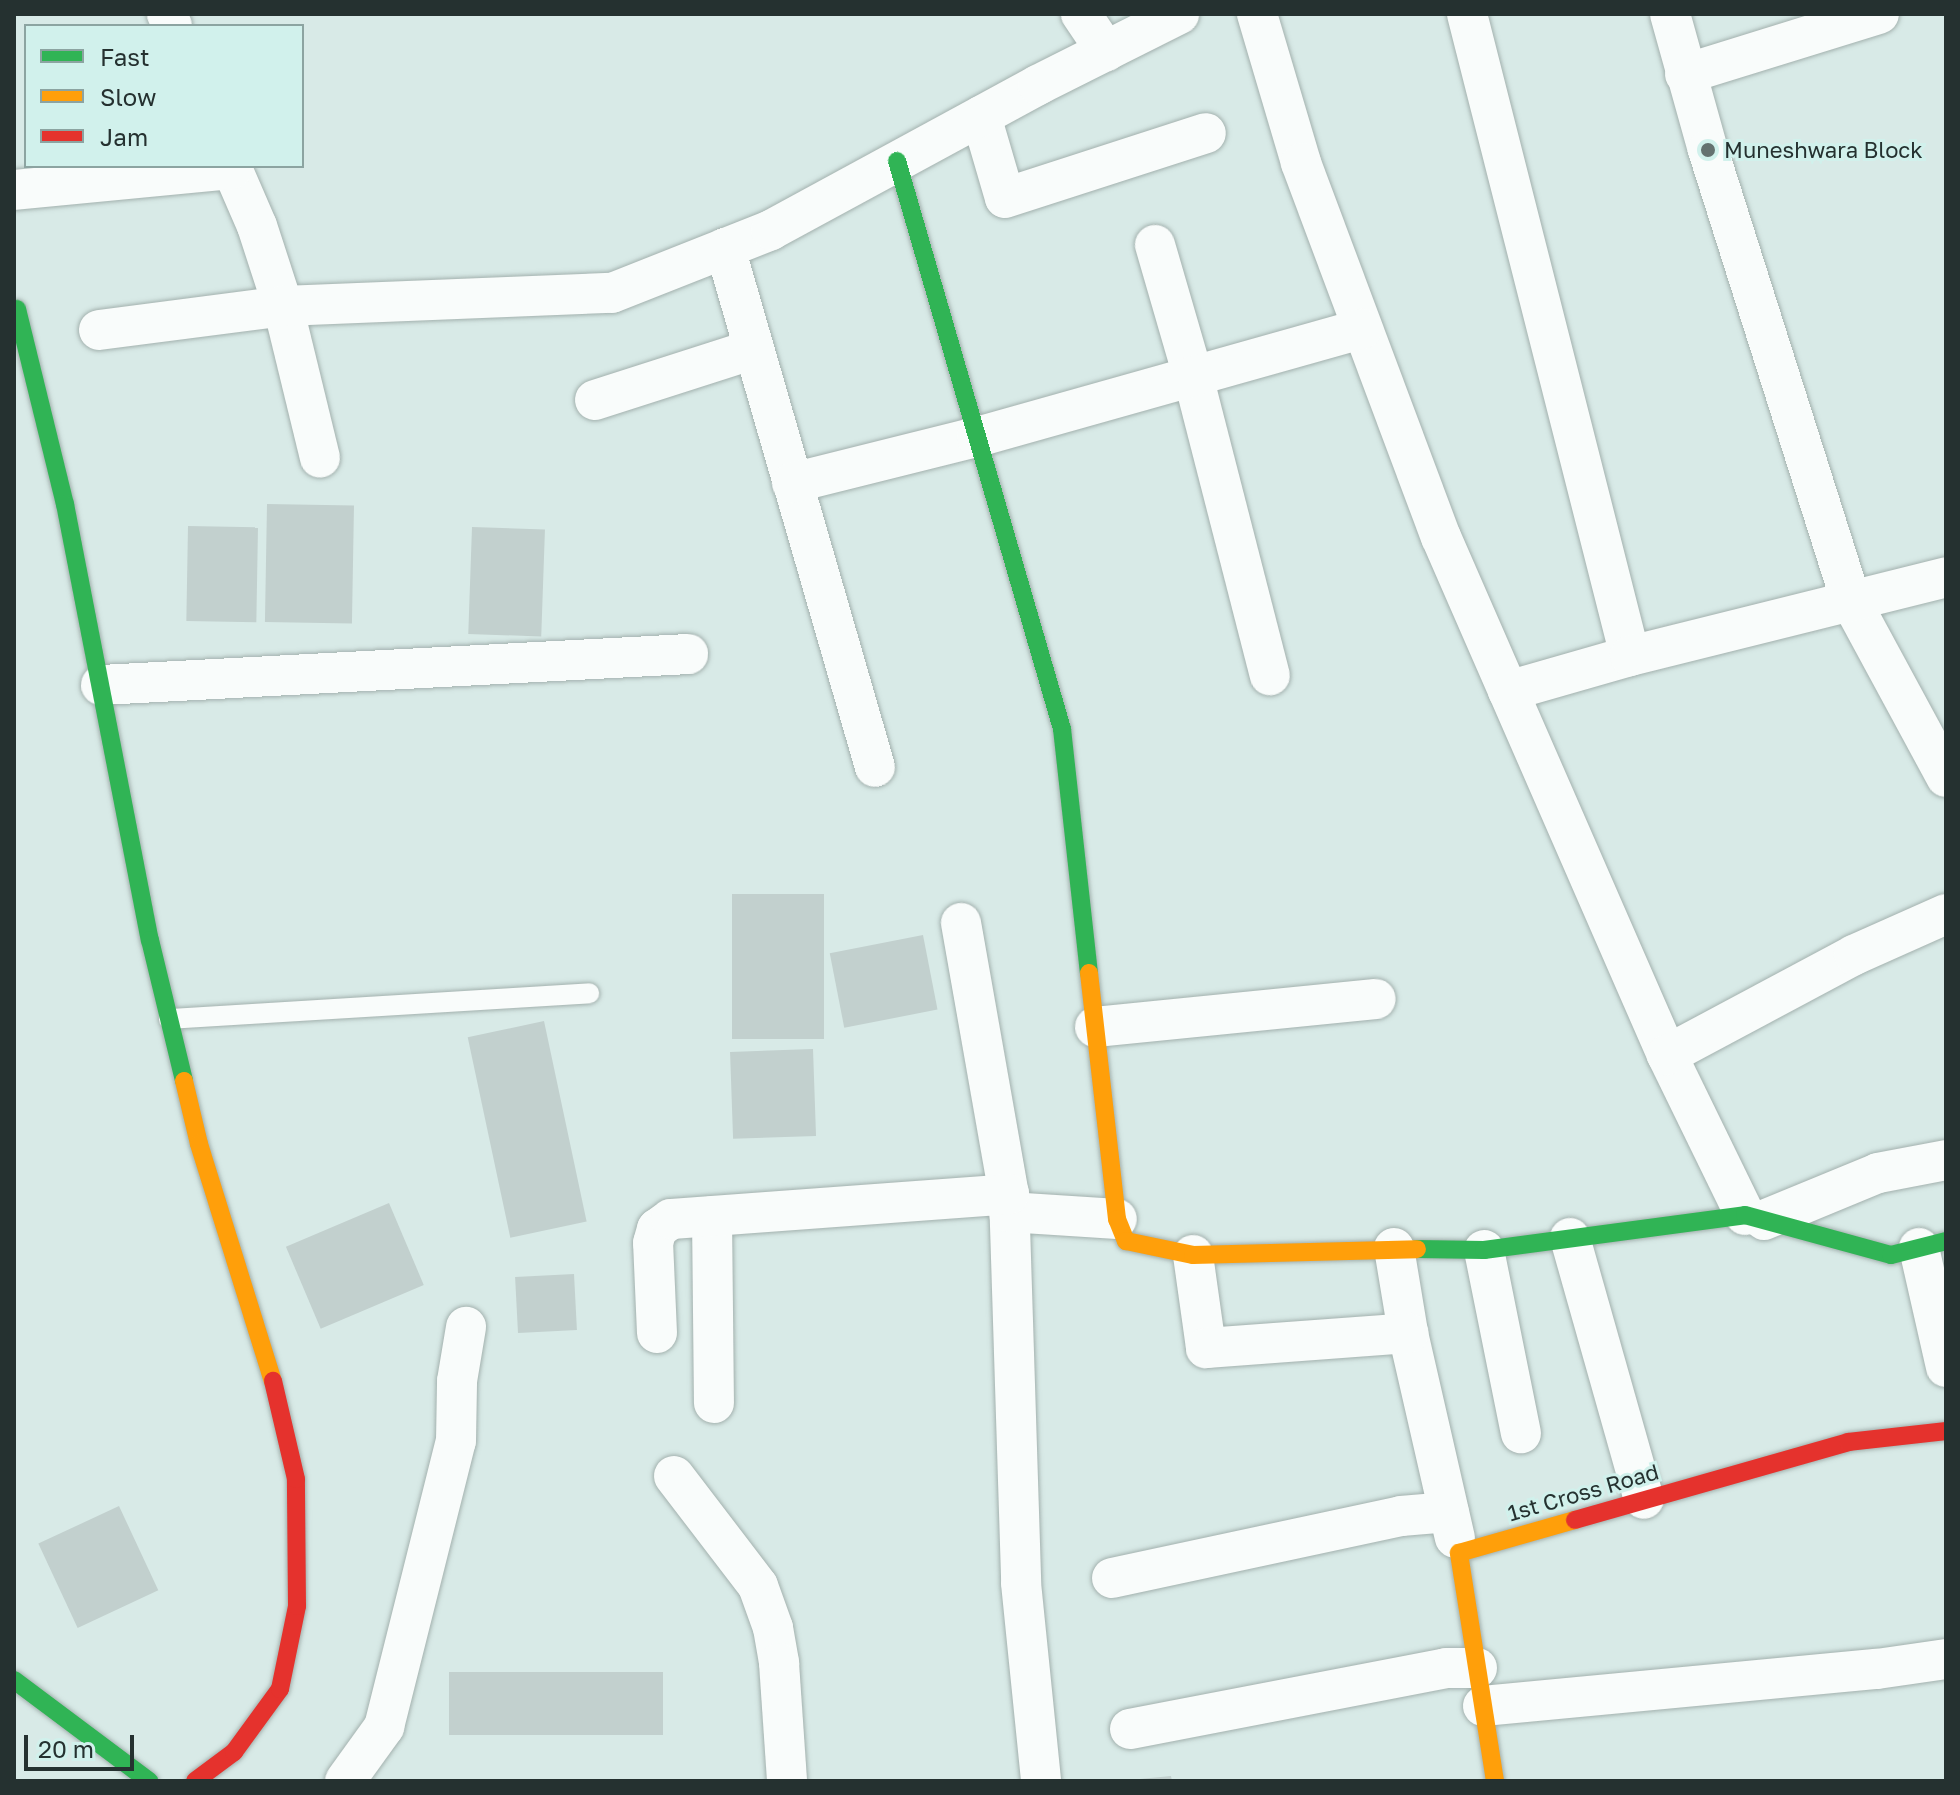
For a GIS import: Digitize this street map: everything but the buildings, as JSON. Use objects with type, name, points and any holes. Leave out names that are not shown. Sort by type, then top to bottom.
[{"type":"street","points":[[1081,14],[1106,51]]},
{"type":"street","points":[[99,330],[283,306],[612,293],[771,230],[981,116],[1179,14]]},
{"type":"street","points":[[1257,14],[1301,163],[1441,537],[1667,1055],[1755,1218],[1891,1255],[1932,1244],[1946,1367]]},
{"type":"street","points":[[1467,14],[1630,656]]},
{"type":"street","points":[[1670,14],[1685,74],[1851,601],[1946,777]]},
{"type":"street","points":[[1685,74],[1879,14]]},
{"type":"street","points":[[981,116],[1005,198],[1206,133]]},
{"type":"street","points":[[897,161],[1062,729],[1117,1219],[1126,1241],[1193,1255],[1394,1248],[1484,1250],[1755,1218],[1878,1173],[1946,1160]]},
{"type":"street","points":[[14,190],[232,168],[257,226],[283,306],[320,458]]},
{"type":"street","points":[[1155,245],[1193,376],[1270,675]]},
{"type":"street","points":[[725,248],[875,767]]},
{"type":"street","points":[[17,309],[65,504],[150,940],[199,1144],[274,1383],[296,1479],[297,1606],[280,1689],[234,1752],[195,1781]]},
{"type":"street","points":[[792,483],[977,437],[1362,329]]},
{"type":"street","points":[[595,400],[754,349]]},
{"type":"street","points":[[1508,691],[1630,656],[1946,577]]},
{"type":"street","points":[[101,685],[688,654]]},
{"type":"street","points":[[1667,1055],[1854,955],[1946,914]]},
{"type":"street","points":[[961,923],[1009,1203],[1021,1583],[1041,1781]]},
{"type":"street","points":[[1095,1027],[1376,999]]},
{"type":"street","points":[[657,1333],[653,1243],[657,1229],[671,1219],[1009,1203],[1117,1219]]},
{"type":"street","points":[[712,1216],[714,1403]]},
{"type":"street","points":[[1570,1238],[1644,1499]]},
{"type":"street","points":[[1394,1248],[1408,1333],[1459,1553],[1495,1781]]},
{"type":"street","points":[[1484,1250],[1521,1433]]},
{"type":"street","points":[[1193,1255],[1206,1348],[1408,1333]]},
{"type":"street","points":[[345,1781],[384,1727],[456,1441],[457,1381],[466,1327]]},
{"type":"street","name":"1st Cross Road","points":[[1459,1553],[1848,1442],[1946,1431]]},
{"type":"street","points":[[674,1476],[758,1586],[773,1628],[779,1663],[787,1781]]},
{"type":"street","points":[[1112,1578],[1401,1516],[1449,1512]]},
{"type":"street","points":[[1130,1729],[1446,1668],[1480,1687],[1877,1669],[1946,1659]]},
{"type":"street","points":[[14,1680],[149,1781]]},
{"type":"lane","points":[[169,1019],[589,993]]},
{"type":"traffic: fast","points":[[897,161],[1062,729],[1089,973]]},
{"type":"traffic: fast","points":[[17,309],[65,504],[150,940],[184,1081]]},
{"type":"traffic: fast","points":[[1417,1249],[1484,1250],[1745,1215],[1891,1255],[1946,1241]]},
{"type":"traffic: fast","points":[[14,1680],[149,1781]]},
{"type":"traffic: slow","points":[[1089,973],[1117,1219],[1126,1241],[1193,1255],[1417,1249]]},
{"type":"traffic: slow","points":[[184,1081],[199,1144],[273,1381]]},
{"type":"traffic: slow","points":[[1495,1781],[1459,1553],[1575,1520]]},
{"type":"traffic: jam","points":[[195,1781],[234,1752],[280,1689],[297,1606],[296,1479],[273,1381]]},
{"type":"traffic: jam","points":[[1575,1520],[1848,1442],[1946,1431]]},
{"type":"place","name":"Muneshwara Block","points":[[1708,150]]}]
